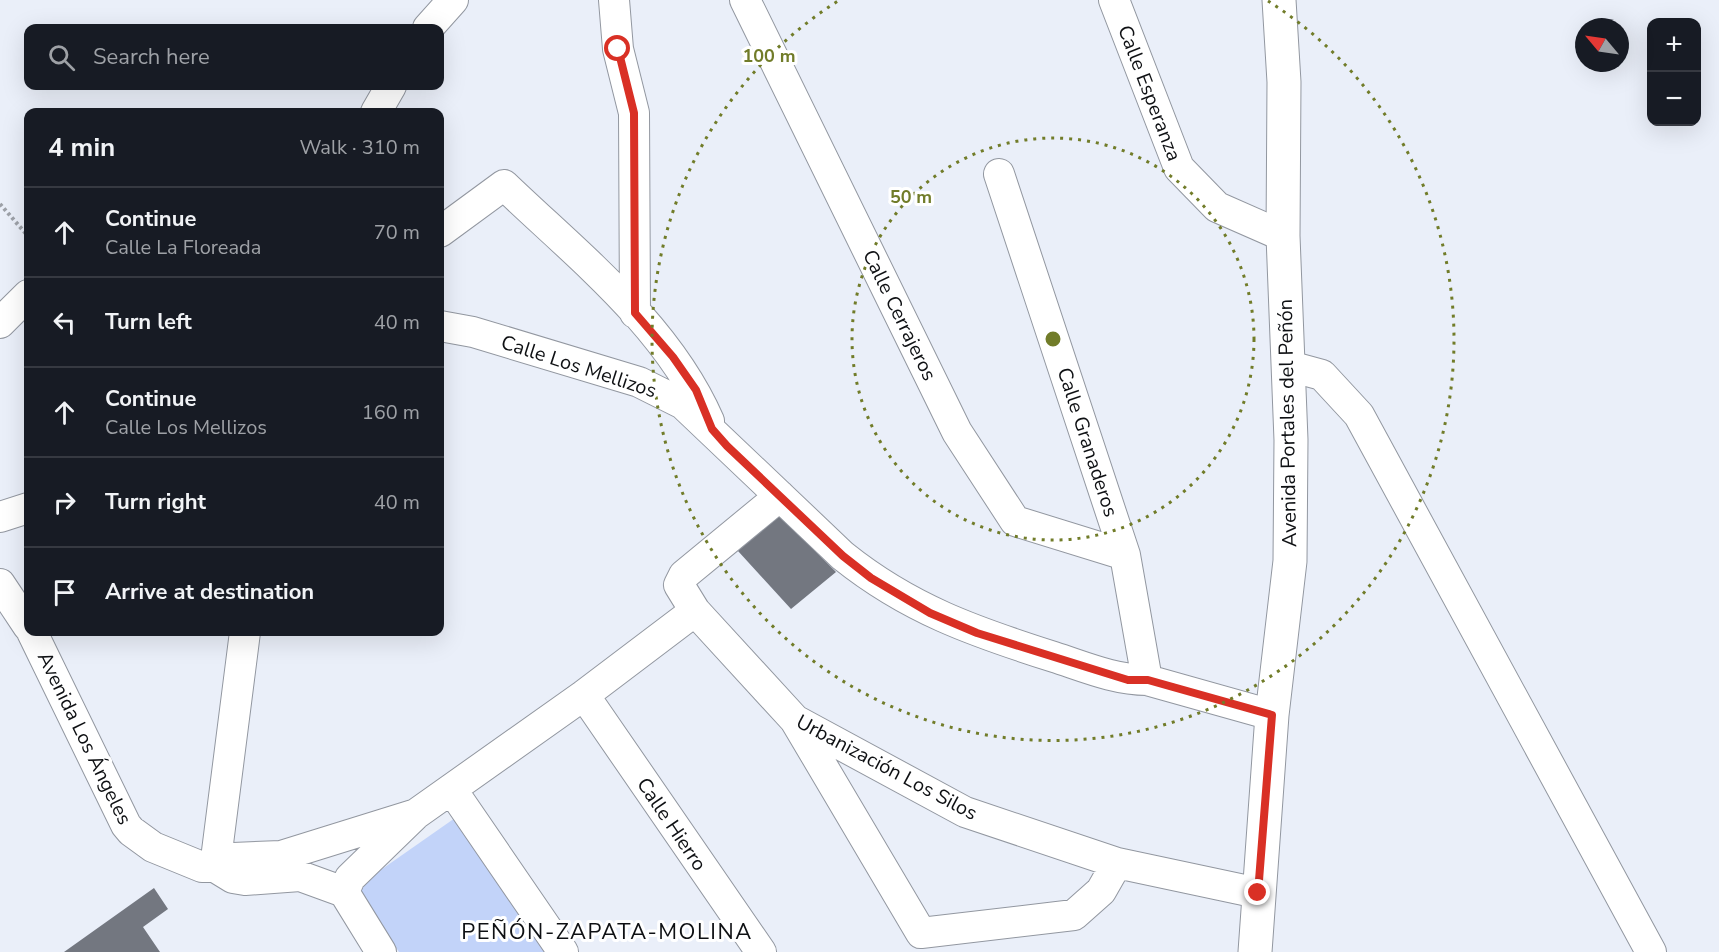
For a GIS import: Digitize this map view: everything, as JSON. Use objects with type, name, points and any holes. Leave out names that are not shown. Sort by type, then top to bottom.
[{"type":"street","points":[[432,24],[453,0]]},
{"type":"street","points":[[614,0],[618,49],[634,113],[635,313]]},
{"type":"street","name":"Calle Cerrajeros","points":[[745,0],[957,432],[1015,521],[1125,555]]},
{"type":"street","name":"Calle Esperanza","points":[[1114,0],[1179,168],[1217,207],[1283,236]]},
{"type":"street","name":"Avenida Portales del Peñón","points":[[1255,952],[1272,715],[1290,561],[1289,366],[1283,236],[1284,82],[1279,0]]},
{"type":"street","points":[[378,108],[389,90]]},
{"type":"street","name":"Calle Granaderos","points":[[999,174],[1125,555],[1148,680]]},
{"type":"street","points":[[444,229],[504,185],[635,313],[673,357],[696,390],[712,429]]},
{"type":"street","points":[[0,323],[24,299]]},
{"type":"street","name":"Calle Los Mellizos","points":[[444,327],[473,332],[652,387],[683,404],[871,578],[930,613],[977,633],[1105,674],[1128,680],[1148,680],[1272,715]]},
{"type":"street","points":[[652,387],[673,357]]},
{"type":"street","points":[[1289,366],[1322,375],[1359,415],[1651,952]]},
{"type":"street","name":"Urbanización Los Silos","points":[[780,496],[680,580],[681,591],[695,611],[795,720],[965,812],[1117,863],[1258,893]]},
{"type":"street","points":[[0,518],[24,509]]},
{"type":"street","points":[[0,584],[24,620]]},
{"type":"street","points":[[344,892],[350,878],[416,814],[584,695],[695,611]]},
{"type":"street","name":"Avenida Los Ángeles","points":[[34,636],[131,831],[153,847],[202,867],[215,867],[233,858],[282,856],[416,814]]},
{"type":"street","points":[[244,636],[215,867],[233,878],[245,880],[300,876],[344,892],[381,952]]},
{"type":"street","name":"Calle Hierro","points":[[584,695],[761,952]]},
{"type":"street","points":[[795,720],[921,933],[1074,915],[1101,891],[1117,863]]},
{"type":"street","points":[[452,790],[563,952]]},
{"type":"path","points":[[0,204],[24,231]]},
{"type":"shaded area","points":[[455,818],[547,952],[399,952],[355,888]]},
{"type":"building","points":[[778,513],[836,572],[791,609],[738,551]]},
{"type":"building","points":[[154,888],[168,909],[143,927],[160,952],[64,952]]},
{"type":"district","name":"PEÑÓN-ZAPATA-MOLINA","points":[[607,931]]},
{"type":"route","points":[[618,49],[634,113],[635,313],[673,357],[696,390],[712,429],[742,461],[843,556],[896,595],[930,613],[977,633],[1105,674],[1128,680],[1148,680],[1272,715],[1258,893]]}]
